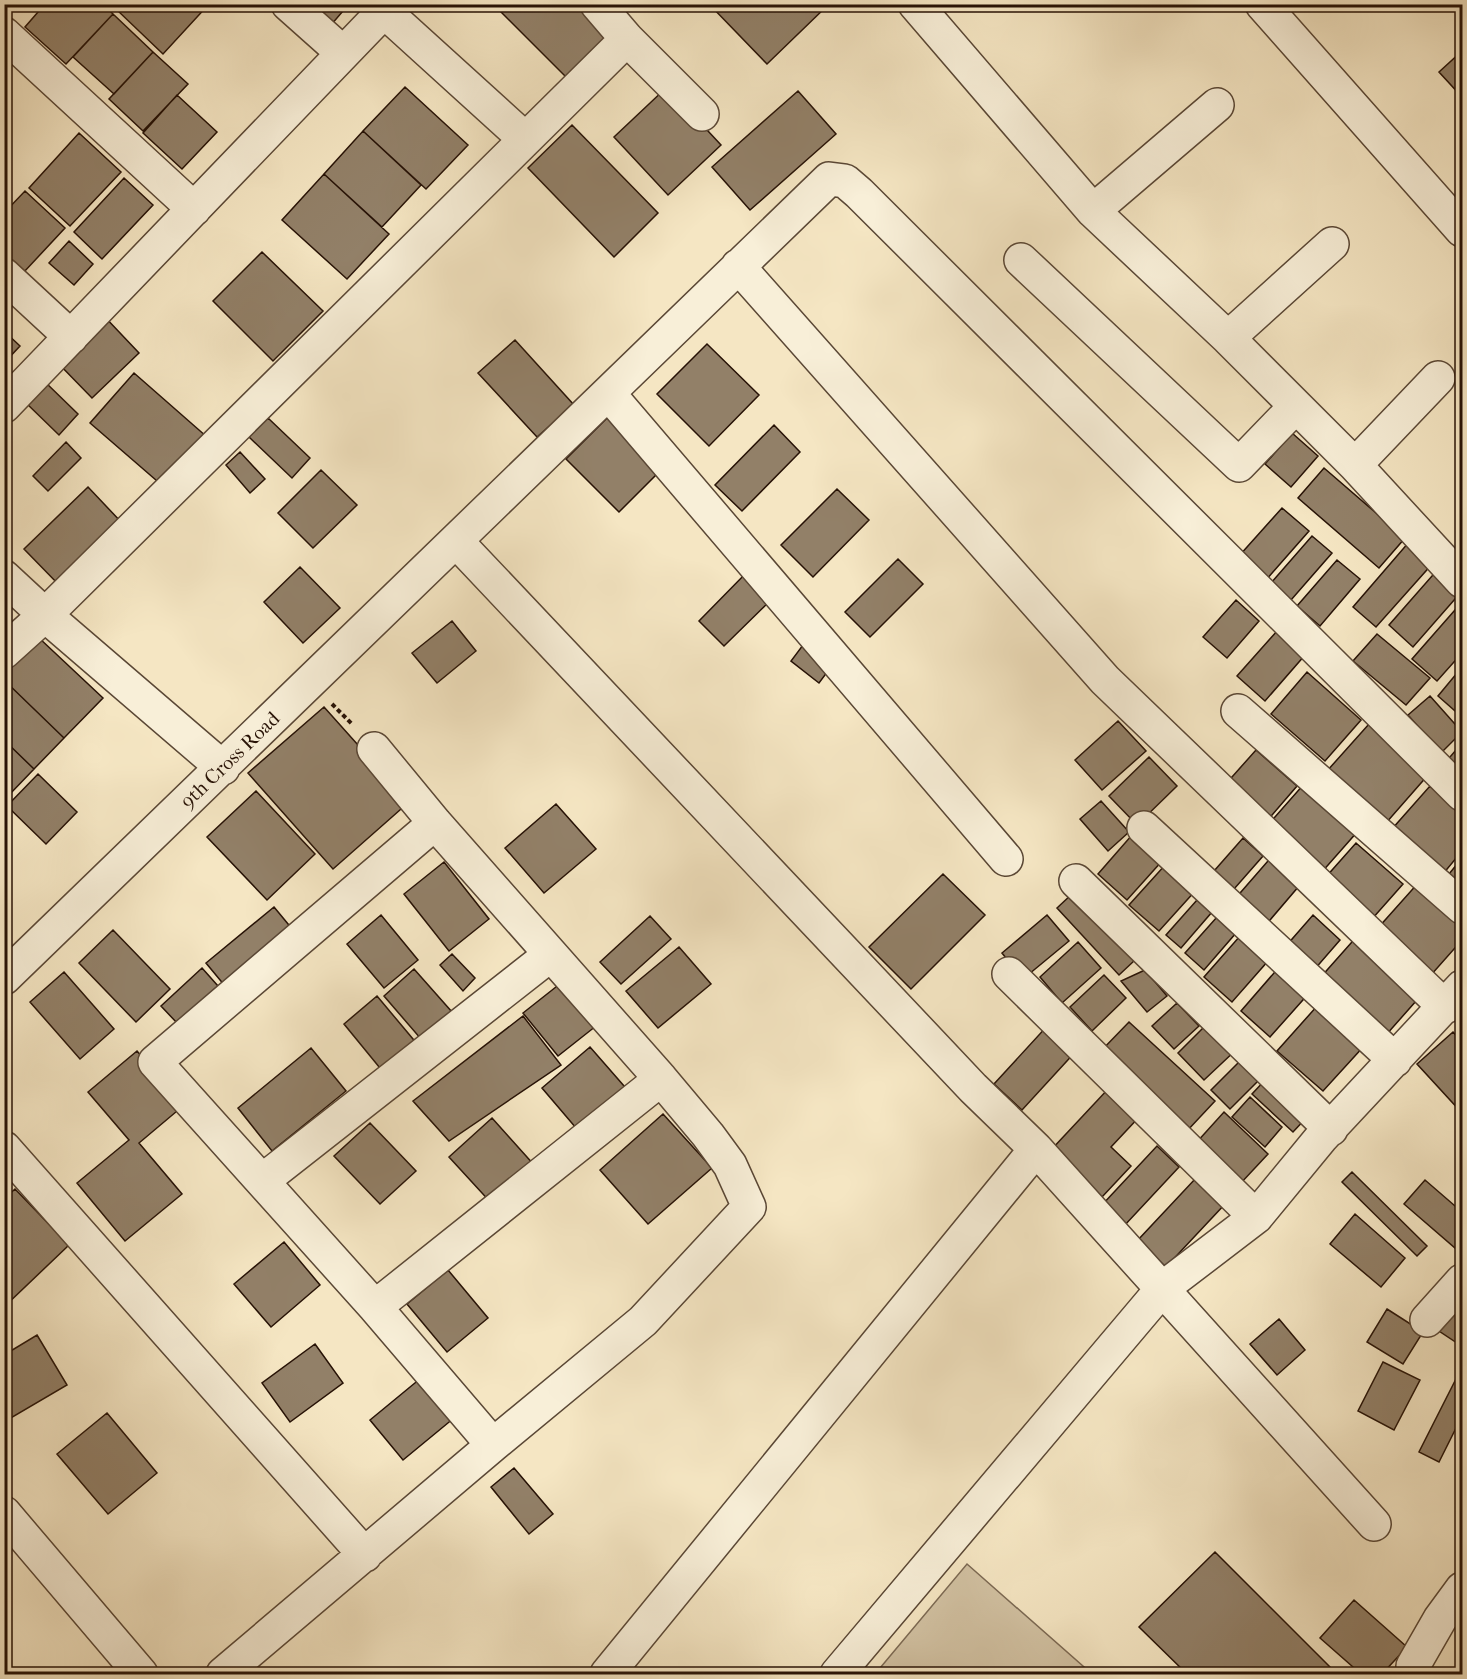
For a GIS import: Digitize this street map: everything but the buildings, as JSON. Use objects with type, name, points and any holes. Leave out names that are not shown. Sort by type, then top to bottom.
[{"type":"street","points":[[288,4],[343,53]]},
{"type":"street","points":[[597,4],[627,39],[702,114]]},
{"type":"street","points":[[915,4],[1093,212],[1228,338],[1355,465],[1462,581]]},
{"type":"street","points":[[1262,4],[1462,230]]},
{"type":"street","points":[[4,406],[384,11],[525,139]]},
{"type":"street","points":[[4,34],[194,209]]},
{"type":"street","points":[[4,652],[45,615],[627,39]]},
{"type":"street","points":[[1093,212],[1217,105]]},
{"type":"street","name":"9th Cross Road","points":[[4,978],[829,179],[845,182],[859,193],[1462,794]]},
{"type":"street","points":[[1228,338],[1332,244]]},
{"type":"street","points":[[1021,260],[1239,465],[1296,406]]},
{"type":"street","points":[[738,267],[1105,680],[1454,998],[1331,1129],[1256,1217],[1163,1288],[837,1674]]},
{"type":"street","points":[[4,275],[71,337]]},
{"type":"street","points":[[1355,465],[1438,378]]},
{"type":"street","points":[[608,393],[1006,859]]},
{"type":"street","points":[[456,541],[973,1088],[1036,1149],[1374,1524]]},
{"type":"street","points":[[4,577],[222,768]]},
{"type":"street","points":[[1238,711],[1462,907]]},
{"type":"street","points":[[224,1674],[493,1445],[643,1321],[749,1207],[730,1165],[708,1135],[435,823],[374,749]]},
{"type":"street","points":[[435,823],[155,1062],[375,1307],[493,1445]]},
{"type":"street","points":[[1144,828],[1395,1060]]},
{"type":"street","points":[[1076,881],[1331,1129]]},
{"type":"street","points":[[262,1181],[550,955]]},
{"type":"street","points":[[1009,974],[1256,1217]]},
{"type":"street","points":[[375,1307],[661,1079]]},
{"type":"street","points":[[4,1148],[365,1555]]},
{"type":"street","points":[[606,1674],[1036,1149]]},
{"type":"street","points":[[1427,1320],[1462,1281]]},
{"type":"street","points":[[4,1513],[141,1674]]},
{"type":"street","points":[[1413,1674],[1413,1666],[1462,1589]]},
{"type":"path","points":[[310,683],[345,716],[374,749]]},
{"type":"shaded area","points":[[967,1564],[1092,1674],[875,1674]]}]
